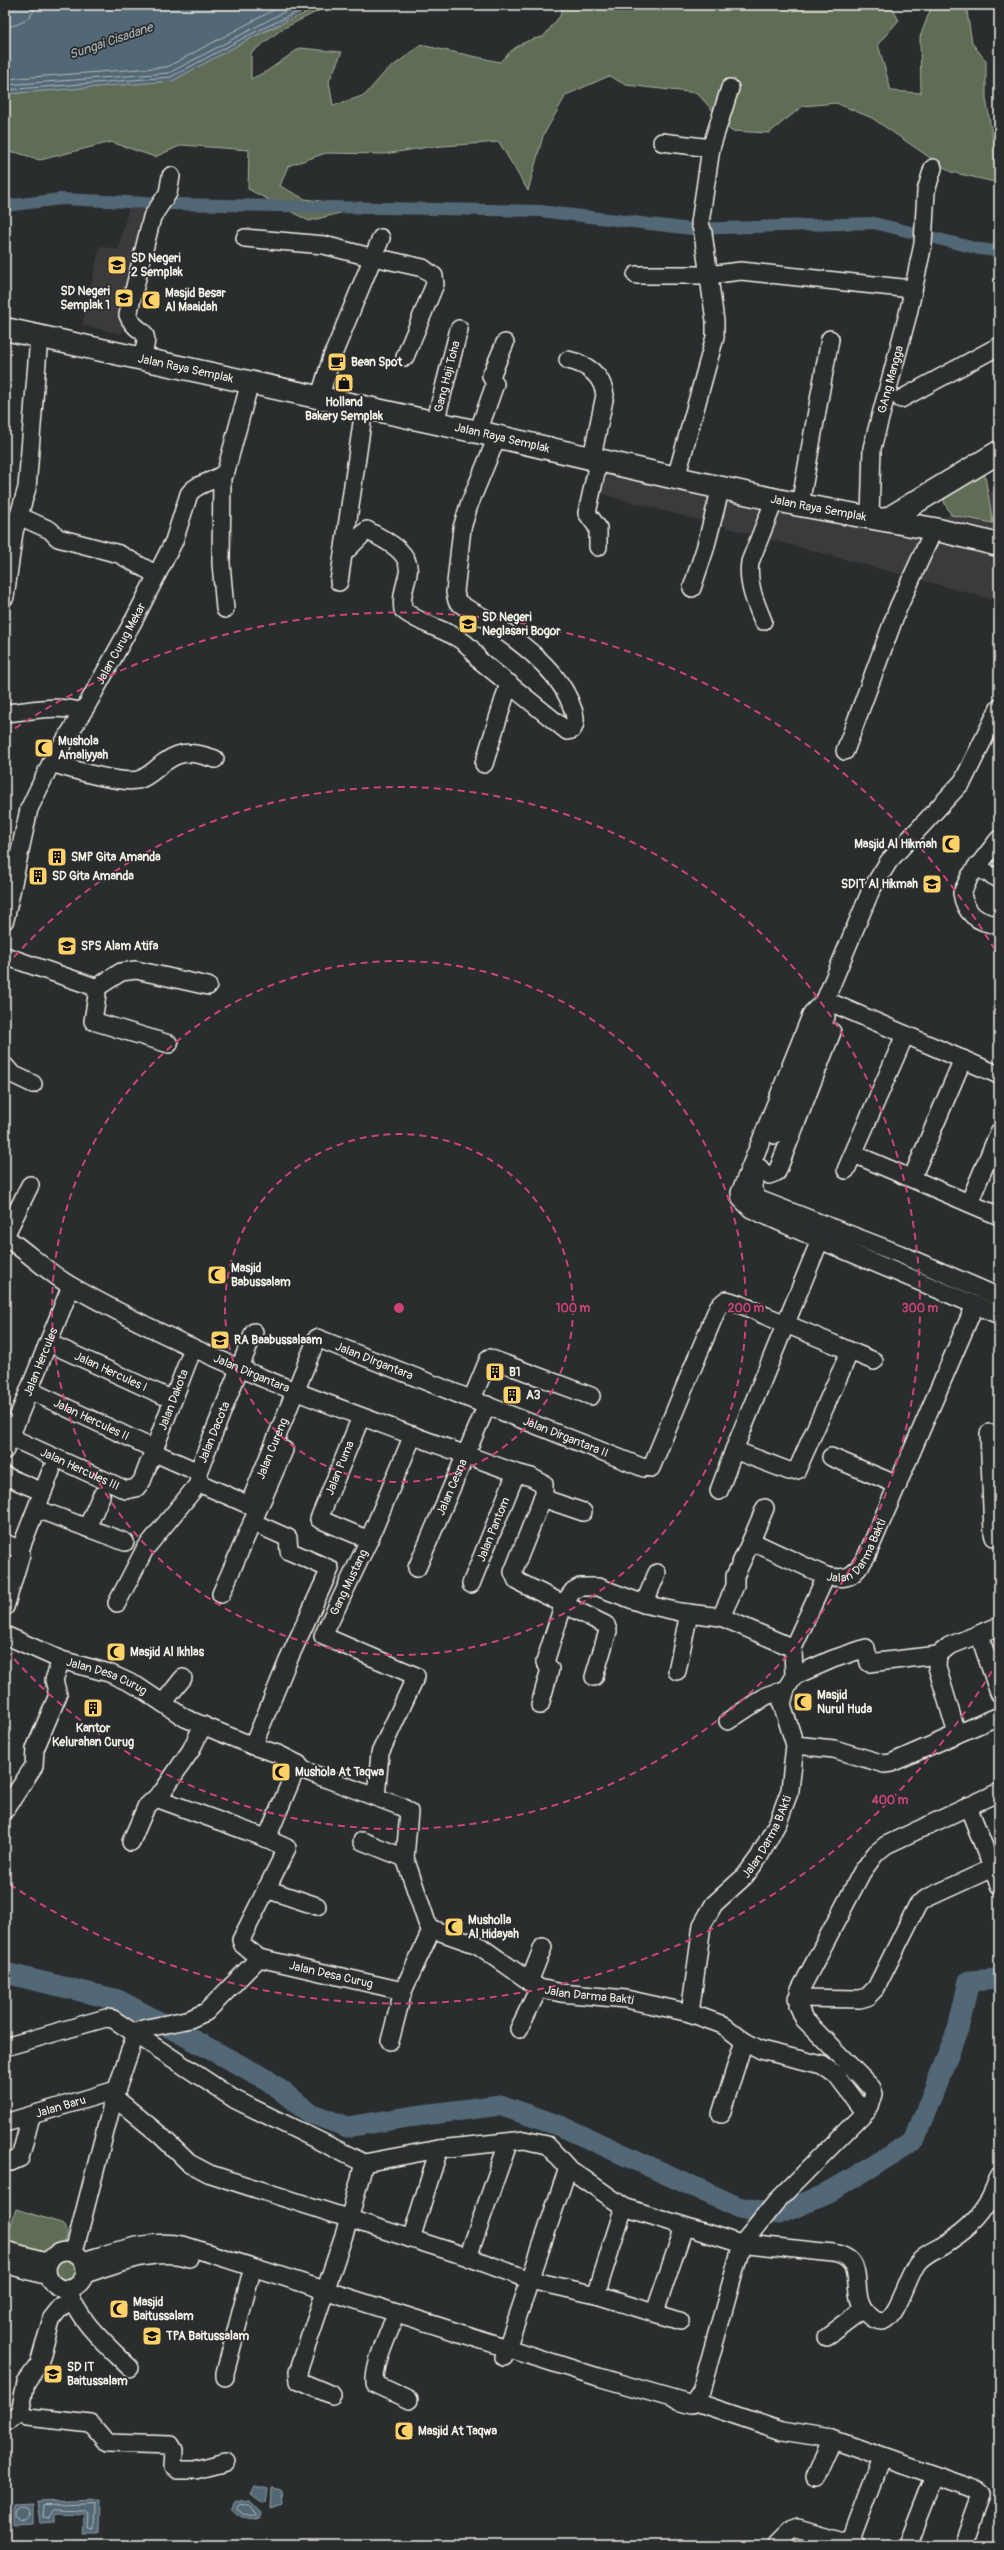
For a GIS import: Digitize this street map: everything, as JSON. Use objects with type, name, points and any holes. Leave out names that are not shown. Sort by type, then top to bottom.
[{"type":"main road","name":"Jalan Raya Semplak","points":[[5,329],[250,382],[364,409],[596,458],[676,478],[800,504],[934,529],[999,545]]},
{"type":"main road","points":[[878,518],[932,491],[999,452]]},
{"type":"main road","points":[[932,491],[927,506],[928,517],[934,529]]},
{"type":"street","points":[[676,478],[714,337],[715,321],[702,228],[711,148],[730,88]]},
{"type":"street","points":[[662,142],[711,148]]},
{"type":"street","name":"GAng Mangga","points":[[878,518],[872,448],[908,314],[924,237],[926,191],[932,168]]},
{"type":"street","points":[[142,358],[146,344],[145,333],[128,316],[152,217],[168,193],[171,176]]},
{"type":"street","points":[[245,238],[324,245],[423,268],[434,276],[434,284],[405,357]]},
{"type":"street","points":[[319,399],[332,357],[381,238]]},
{"type":"street","points":[[636,275],[708,275],[741,271],[912,289]]},
{"type":"street","name":"Gang Haji Toha","points":[[435,423],[459,329]]},
{"type":"street","points":[[5,598],[14,532],[27,488],[39,337]]},
{"type":"street","points":[[800,504],[830,339]]},
{"type":"street","points":[[344,553],[367,530],[400,551],[406,557],[408,568],[403,589],[403,610],[460,641],[476,653],[478,659],[567,731],[574,728],[574,713],[570,702],[552,671],[490,622],[457,601],[455,592],[462,528],[487,434],[495,384],[491,376],[505,343]]},
{"type":"street","points":[[900,399],[999,346]]},
{"type":"street","points":[[568,360],[583,363],[591,369],[604,389],[605,394],[587,513],[598,528],[598,547]]},
{"type":"street","points":[[224,609],[221,563],[222,476],[226,471],[250,382]]},
{"type":"street","points":[[339,582],[364,409]]},
{"type":"street","name":"Jalan Curug Mekar","points":[[5,920],[29,809],[51,763],[116,655],[155,574],[174,541],[189,494],[194,488],[222,476]]},
{"type":"street","points":[[692,588],[705,549],[720,487]]},
{"type":"street","points":[[762,621],[752,592],[749,572],[750,562],[775,499]]},
{"type":"street","points":[[19,516],[50,530],[58,538],[119,554],[155,574]]},
{"type":"street","points":[[845,751],[898,608],[934,529]]},
{"type":"street","points":[[484,764],[509,683]]},
{"type":"street","points":[[5,713],[56,707],[70,708],[82,712]]},
{"type":"street","points":[[999,708],[963,781],[889,861],[871,890],[825,1000],[812,1013],[740,1193],[741,1199],[751,1209],[820,1240],[999,1315]]},
{"type":"street","points":[[51,763],[82,772],[137,780],[150,774],[172,756],[188,752],[215,759]]},
{"type":"street","points":[[999,839],[976,867],[964,885],[962,893],[968,911],[978,920],[999,925]]},
{"type":"street","points":[[976,867],[999,879]]},
{"type":"street","points":[[5,956],[96,988]]},
{"type":"street","points":[[96,988],[121,972],[136,970],[208,986]]},
{"type":"street","points":[[96,988],[93,1021],[169,1044]]},
{"type":"street","points":[[825,1000],[826,1017],[824,1023],[834,1028],[777,1172],[769,1174],[759,1170],[752,1187],[758,1199],[900,1254],[999,1297]]},
{"type":"street","points":[[825,1000],[999,1075]]},
{"type":"street","points":[[846,1170],[905,1035]]},
{"type":"street","points":[[912,1178],[963,1059]]},
{"type":"street","points":[[5,1066],[12,1074],[33,1084]]},
{"type":"street","points":[[969,1203],[999,1132]]},
{"type":"street","points":[[854,1154],[999,1216]]},
{"type":"street","points":[[5,1236],[30,1185]]},
{"type":"street","name":"Jalan Dirgantara","points":[[5,1236],[71,1286],[101,1304],[193,1348],[301,1395],[516,1474]]},
{"type":"street","points":[[719,1490],[820,1240]]},
{"type":"street","points":[[893,1271],[900,1254]]},
{"type":"street","name":"Jalan Hercules","points":[[8,1443],[71,1286]]},
{"type":"street","name":"Jalan Dirgantara II","points":[[480,1402],[647,1468],[722,1303],[726,1300],[733,1301],[786,1324]]},
{"type":"street","name":"Jalan Darma Bakti","points":[[792,1648],[826,1576],[840,1579],[851,1577],[862,1564],[898,1485],[975,1305]]},
{"type":"street","points":[[786,1324],[874,1361]]},
{"type":"street","name":"Jalan Dacota","points":[[117,1603],[145,1549],[198,1478],[254,1332]]},
{"type":"street","name":"Jalan DIrgantara","points":[[301,1395],[318,1338],[480,1402]]},
{"type":"street","name":"Jalan Hercules I","points":[[49,1342],[174,1400]]},
{"type":"street","name":"Jalan Dakota","points":[[153,1450],[174,1400],[193,1348]]},
{"type":"street","points":[[734,1450],[789,1471],[797,1470],[850,1351]]},
{"type":"street","name":"Jalan Cesna","points":[[416,1568],[465,1454],[480,1402],[489,1358],[592,1396]]},
{"type":"street","name":"Jalan Hercules II","points":[[29,1390],[153,1450],[198,1478]]},
{"type":"street","name":"Jalan Cureng","points":[[221,1594],[252,1522],[255,1504],[301,1395]]},
{"type":"street","name":"Jalan Puma","points":[[361,1417],[319,1519],[369,1540]]},
{"type":"street","points":[[989,1434],[993,1533],[994,1537],[999,1537]]},
{"type":"street","name":"Gang Mustang","points":[[376,1797],[380,1753],[416,1676],[323,1636],[369,1540],[413,1435]]},
{"type":"street","name":"Jalan Hercules III","points":[[8,1443],[126,1490],[138,1486],[153,1450]]},
{"type":"street","points":[[831,1457],[898,1485]]},
{"type":"street","points":[[5,1607],[21,1554],[12,1546],[36,1509],[51,1471]]},
{"type":"street","points":[[516,1474],[531,1477],[544,1484],[545,1489],[513,1572],[517,1581],[606,1625],[608,1631],[594,1677]]},
{"type":"street","name":"Jalan Pantom","points":[[470,1584],[516,1474]]},
{"type":"street","points":[[5,1476],[43,1492]]},
{"type":"street","points":[[198,1478],[255,1504]]},
{"type":"street","points":[[87,1528],[102,1496]]},
{"type":"street","points":[[542,1498],[583,1512]]},
{"type":"street","points":[[721,1617],[735,1586],[735,1576],[765,1508]]},
{"type":"street","points":[[36,1509],[125,1542]]},
{"type":"street","points":[[252,1522],[288,1538],[289,1551],[330,1569],[290,1656],[253,1746]]},
{"type":"street","points":[[751,1541],[826,1576]]},
{"type":"street","points":[[644,1604],[657,1573]]},
{"type":"street","points":[[540,1705],[550,1670],[545,1662],[564,1603],[573,1591],[580,1587],[598,1587],[644,1604],[689,1613],[721,1617],[792,1648]]},
{"type":"street","points":[[677,1671],[689,1613]]},
{"type":"street","points":[[728,1722],[766,1696],[833,1659],[866,1648],[868,1663],[938,1655],[949,1646],[999,1626]]},
{"type":"street","points":[[979,1634],[999,1693]]},
{"type":"street","name":"Jalan Desa Curug","points":[[5,1635],[61,1660],[109,1673],[137,1686],[185,1718],[253,1746],[278,1754],[298,1764],[303,1770],[376,1797],[409,1812],[405,1858],[428,1926],[432,1929]]},
{"type":"street","name":"Jalan Darma BAkti","points":[[690,2013],[702,1925],[714,1904],[745,1876],[770,1838],[790,1790],[795,1745],[782,1704],[790,1683],[792,1648]]},
{"type":"street","points":[[938,1655],[937,1668],[957,1734]]},
{"type":"street","points":[[5,1810],[34,1766],[35,1749],[58,1695],[54,1680],[61,1660]]},
{"type":"street","points":[[163,1703],[183,1678]]},
{"type":"street","points":[[795,1745],[834,1748],[884,1764],[891,1763],[999,1716]]},
{"type":"street","points":[[131,1842],[146,1807],[163,1791],[191,1750],[203,1725]]},
{"type":"street","points":[[267,1838],[298,1764]]},
{"type":"street","points":[[81,2262],[142,2245],[170,2242],[322,2295],[687,2412],[694,2411],[700,2403],[748,2245],[759,2222],[776,2202],[864,2112],[873,2100],[872,2088],[804,2019],[799,2012],[797,1998],[862,1872],[876,1853],[886,1845],[999,1792]]},
{"type":"street","name":"Jalan Desa Curug","points":[[156,1798],[267,1838],[287,1848],[242,1940],[243,1945],[259,1958],[403,1991]]},
{"type":"street","points":[[968,1806],[995,1867],[999,1885]]},
{"type":"street","points":[[362,1841],[405,1858]]},
{"type":"street","points":[[797,1998],[867,1998],[876,1988],[918,1904],[927,1898],[995,1867]]},
{"type":"street","points":[[266,1889],[317,1906]]},
{"type":"street","points":[[390,2040],[403,1991],[432,1929]]},
{"type":"street","name":"Jalan Darma Bakti","points":[[432,1929],[478,1945],[534,1985],[561,1994],[626,1999],[690,2013],[722,2025],[744,2041],[761,2050],[822,2065],[836,2074],[864,2112]]},
{"type":"street","points":[[519,2029],[534,1985],[543,1947]]},
{"type":"street","points":[[140,2031],[172,2022],[190,2019],[206,2012],[259,1958]]},
{"type":"street","points":[[5,2047],[106,2018],[120,2022],[140,2031],[234,2099],[364,2164],[440,2150],[524,2140],[548,2145],[568,2168],[624,2207],[684,2227],[748,2245],[833,2253],[846,2257],[855,2265],[857,2293],[863,2309],[876,2319],[886,2320],[890,2318],[911,2272],[919,2260],[971,2227],[995,2199],[999,2175]]},
{"type":"street","points":[[140,2031],[115,2094],[81,2262],[81,2282],[52,2318],[39,2364],[26,2382],[12,2416],[91,2424],[107,2443],[171,2445],[174,2450],[173,2467],[177,2470],[195,2470],[226,2462]]},
{"type":"street","points":[[721,2114],[744,2041]]},
{"type":"street","points":[[115,2094],[189,2163],[210,2174],[349,2220],[411,2238],[530,2280],[596,2294],[680,2321]]},
{"type":"street","name":"Jalan Baru","points":[[5,2123],[115,2094]]},
{"type":"street","name":"Jalan Baru","points":[[5,2160],[11,2162],[20,2158],[31,2116]]},
{"type":"street","points":[[468,2257],[508,2143]]},
{"type":"street","points":[[411,2238],[440,2150]]},
{"type":"street","points":[[332,2395],[299,2381],[297,2376],[322,2295],[349,2220],[364,2164]]},
{"type":"street","points":[[506,2353],[568,2168]]},
{"type":"street","points":[[596,2294],[624,2207]]},
{"type":"street","points":[[655,2312],[684,2227]]},
{"type":"street","points":[[5,2250],[48,2269],[58,2288],[70,2294],[84,2320],[130,2368]]},
{"type":"street","points":[[48,2269],[60,2252],[81,2262],[122,2262],[176,2253],[250,2278],[322,2295],[392,2324],[432,2330]]},
{"type":"street","points":[[5,2264],[48,2269]]},
{"type":"street","points":[[225,2377],[250,2278]]},
{"type":"street","points":[[826,2337],[863,2309]]},
{"type":"street","points":[[392,2324],[379,2362],[376,2384],[409,2400]]},
{"type":"street","points":[[700,2403],[782,2431],[832,2439],[980,2492],[980,2500],[963,2545]]},
{"type":"street","points":[[815,2477],[832,2439]]},
{"type":"street","points":[[776,2545],[791,2530],[798,2528],[854,2544],[882,2458]]},
{"type":"street","points":[[907,2545],[934,2476]]},
{"type":"shaded area","name":"SD Negeri 2 Semplak","points":[[130,202],[152,207],[122,334],[82,325],[100,246],[118,250]]},
{"type":"shaded area","points":[[607,470],[905,538],[999,488],[999,601],[598,493]]},
{"type":"green space","points":[[323,5],[330,5],[282,29],[251,53],[251,79],[267,71],[300,48],[342,52],[329,81],[333,106],[365,95],[385,72],[421,45],[500,62],[519,45],[536,38],[543,37],[560,16],[563,5],[890,5],[899,20],[878,44],[891,91],[921,93],[920,37],[932,5],[966,5],[972,43],[986,61],[986,98],[993,140],[999,161],[999,183],[951,172],[872,118],[836,103],[803,106],[769,133],[731,131],[697,93],[626,85],[609,76],[566,95],[543,136],[528,191],[499,142],[429,147],[384,154],[326,153],[288,166],[280,186],[305,199],[364,207],[309,221],[248,189],[249,150],[182,145],[155,157],[111,142],[40,160],[15,152],[5,153],[5,94],[172,81],[253,37]]},
{"type":"green space","points":[[984,470],[993,523],[951,515],[944,502],[945,497]]},
{"type":"green space","points":[[16,2209],[64,2224],[67,2230],[66,2239],[54,2249],[43,2252],[5,2244]]},
{"type":"green space","points":[[66,2256],[77,2260],[81,2271],[77,2282],[66,2286],[55,2282],[51,2271],[55,2260]]},
{"type":"water","name":"Sungai Cisadane","points":[[24,5],[323,5],[302,12],[172,81],[5,94],[5,12]]},
{"type":"water","points":[[255,2486],[268,2489],[266,2502],[263,2503],[251,2494]]},
{"type":"water","points":[[272,2488],[282,2490],[283,2505],[271,2509]]},
{"type":"water","points":[[100,2499],[99,2534],[83,2534],[85,2514],[55,2513],[55,2522],[40,2523],[37,2501]]},
{"type":"water","points":[[235,2500],[250,2502],[261,2513],[260,2517],[252,2520],[242,2517],[232,2508]]},
{"type":"water","points":[[32,2504],[32,2524],[13,2525],[13,2505]]},
{"type":"waterway","points":[[5,206],[61,199],[172,204],[540,211],[692,229],[874,223],[979,249],[999,251]]},
{"type":"waterway","points":[[5,1973],[118,2000],[266,2079],[310,2113],[347,2127],[408,2117],[500,2105],[563,2127],[738,2207],[779,2214],[828,2193],[914,2141],[958,2029],[969,1981],[999,1979]]},
{"type":"place","name":"SD Negeri 2 Semplak","points":[[117,265]]},
{"type":"place","name":"SD Negeri Semplak 1","points":[[124,298]]},
{"type":"place","name":"Masjid Besar Al Maaidah","points":[[151,300]]},
{"type":"place","name":"Bean Spot","points":[[337,362]]},
{"type":"place","name":"Holland Bakery Semplak","points":[[344,383]]},
{"type":"place","name":"SD Negeri Neglasari Bogor","points":[[468,624]]},
{"type":"place","name":"Mushola Amaliyyah","points":[[44,748]]},
{"type":"place","name":"Masjid Al Hikmah","points":[[951,844]]},
{"type":"place","name":"SMP Gita Amanda","points":[[57,857]]},
{"type":"place","name":"SD Gita Amanda","points":[[38,876]]},
{"type":"place","name":"SDIT Al Hikmah","points":[[932,884]]},
{"type":"place","name":"SPS Alam Atifa","points":[[67,946]]},
{"type":"place","name":"Masjid Babussalam","points":[[217,1275]]},
{"type":"place","name":"RA Baabussalaam","points":[[220,1340]]},
{"type":"place","name":"B1","points":[[495,1372]]},
{"type":"place","name":"A3","points":[[512,1395]]},
{"type":"place","name":"Masjid Al Ikhlas","points":[[116,1652]]},
{"type":"place","name":"Masjid Nurul Huda","points":[[803,1702]]},
{"type":"place","name":"Kantor Kelurahan Curug","points":[[93,1708]]},
{"type":"place","name":"Mushola At Taqwa","points":[[281,1772]]},
{"type":"place","name":"Musholla Al Hidayah","points":[[454,1927]]},
{"type":"place","name":"Masjid Baitussalam","points":[[119,2309]]},
{"type":"place","name":"TPA Baitussalam","points":[[152,2336]]},
{"type":"place","name":"SD IT Baitussalam","points":[[53,2374]]},
{"type":"place","name":"Masjid At Taqwa","points":[[404,2431]]}]
